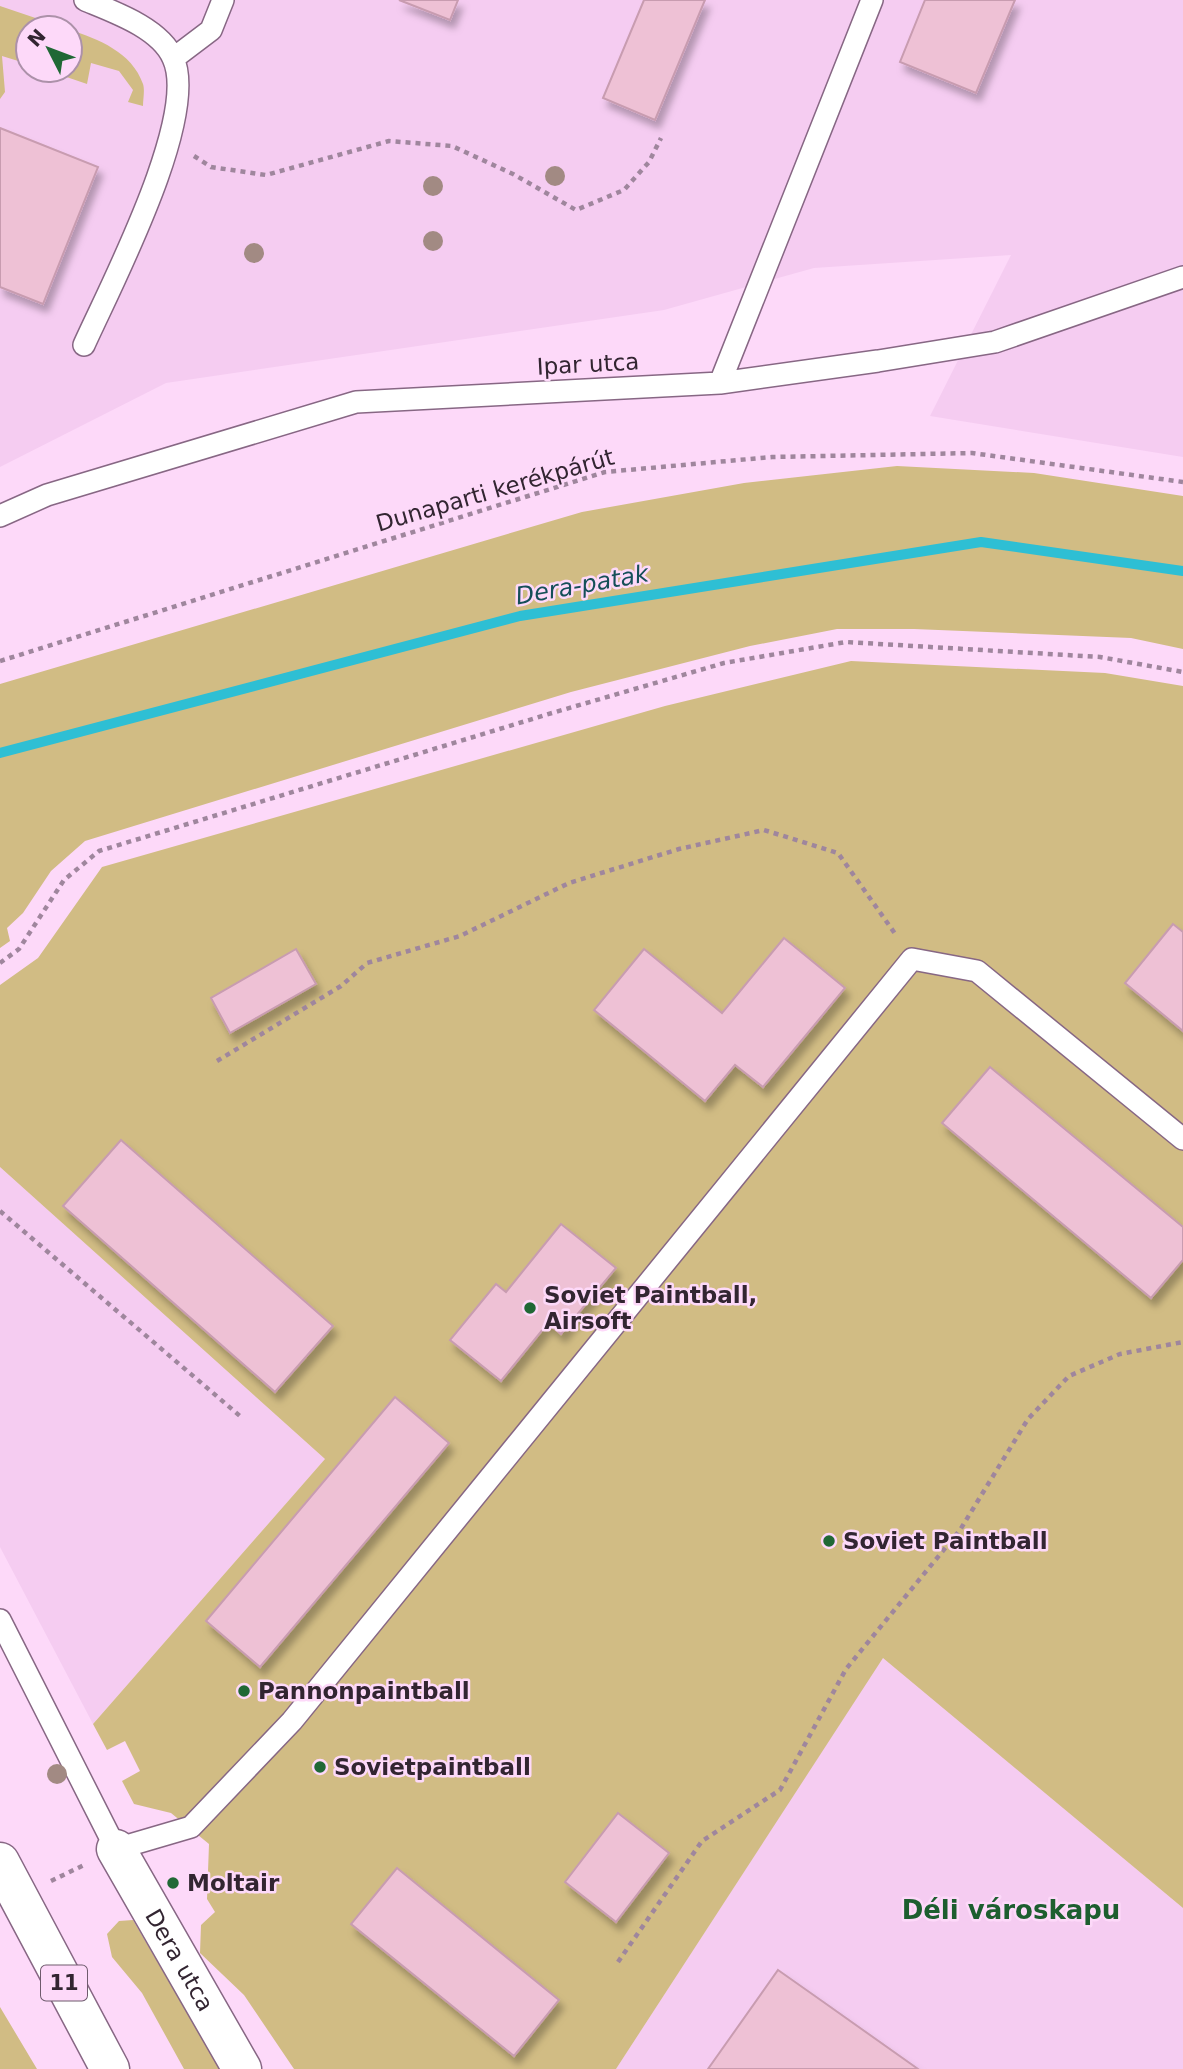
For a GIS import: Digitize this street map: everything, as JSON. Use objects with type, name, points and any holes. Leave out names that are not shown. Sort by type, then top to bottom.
[{"type":"street","name":"Dera utca","points":[[116,1849],[242,2069]]},
{"type":"street","name":"11","points":[[0,1862],[110,2069]]},
{"type":"lane","points":[[84,345],[155,187],[171,139],[179,83],[174,58],[159,37],[125,17],[85,0]]},
{"type":"lane","points":[[174,58],[212,30],[223,0]]},
{"type":"lane","points":[[720,383],[872,0]]},
{"type":"lane","name":"Ipar utca","points":[[0,516],[47,495],[356,402],[720,383],[878,361],[995,342],[1183,277]]},
{"type":"lane","points":[[0,1620],[116,1849],[191,1827],[292,1721],[912,959],[977,971],[1183,1139]]},
{"type":"path","points":[[171,139],[211,167],[266,175],[389,141],[452,146],[513,174],[576,210],[624,190],[649,162],[661,138]]},
{"type":"path","name":"Dunaparti kerékpárút","points":[[0,661],[605,472],[772,457],[972,453],[1183,482]]},
{"type":"path","points":[[0,963],[19,949],[65,880],[99,851],[724,663],[846,642],[1100,657],[1183,672]]},
{"type":"path","points":[[217,1061],[341,986],[367,963],[460,936],[569,883],[679,849],[764,830],[838,853],[912,959]]},
{"type":"path","points":[[0,1211],[240,1416]]},
{"type":"path","points":[[618,1962],[702,1841],[780,1790],[846,1669],[960,1530],[1028,1419],[1069,1376],[1120,1354],[1183,1342]]},
{"type":"path","points":[[18,1896],[116,1849]]},
{"type":"shaded area","points":[[0,0],[1183,0],[1183,457],[930,416],[1011,255],[814,268],[664,310],[166,383],[0,467]]},
{"type":"shaded area","points":[[0,6],[24,14],[14,14],[14,60],[2,56],[5,92],[0,99]]},
{"type":"shaded area","points":[[84,35],[113,48],[131,63],[143,84],[143,106],[128,102],[133,90],[119,71],[91,63],[87,84],[84,83]]},
{"type":"shaded area","points":[[897,466],[1034,473],[1183,496],[1183,649],[1131,638],[914,629],[837,629],[750,646],[571,692],[85,841],[51,871],[23,913],[7,928],[10,941],[0,948],[0,684],[582,512],[744,483]]},
{"type":"shaded area","points":[[851,661],[1105,673],[1183,686],[1183,1908],[883,1658],[616,2069],[294,2069],[244,1995],[200,1953],[201,1925],[215,1912],[207,1899],[209,1844],[171,1813],[134,1804],[122,1781],[140,1771],[125,1741],[107,1750],[93,1724],[325,1459],[0,1167],[0,985],[38,958],[102,867],[665,706]]},
{"type":"shaded area","points":[[0,1167],[325,1459],[93,1724],[0,1547]]},
{"type":"shaded area","points":[[883,1657],[1183,1908],[1183,2069],[616,2069]]},
{"type":"shaded area","points":[[133,1920],[222,2069],[184,2069],[142,1993],[112,1957],[107,1934],[119,1921]]},
{"type":"shaded area","points":[[0,2007],[37,2069],[0,2069]]},
{"type":"building","points":[[399,0],[458,0],[450,20]]},
{"type":"building","points":[[644,0],[705,0],[655,120],[603,98]]},
{"type":"building","points":[[925,0],[1015,0],[976,93],[900,62]]},
{"type":"building","points":[[0,128],[98,167],[43,304],[0,287]]},
{"type":"building","points":[[1173,924],[1183,932],[1183,1031],[1125,983]]},
{"type":"building","points":[[784,938],[845,988],[763,1087],[735,1065],[705,1101],[594,1010],[644,949],[722,1013]]},
{"type":"building","points":[[296,949],[316,984],[230,1033],[211,998]]},
{"type":"building","points":[[990,1067],[1183,1227],[1183,1260],[1151,1298],[942,1123]]},
{"type":"building","points":[[121,1140],[333,1326],[275,1392],[63,1206]]},
{"type":"building","name":"Soviet Paintball, Airsoft","points":[[561,1224],[616,1268],[561,1334],[548,1323],[501,1381],[450,1340],[496,1284],[506,1292]]},
{"type":"building","points":[[395,1397],[449,1443],[260,1667],[206,1621]]},
{"type":"building","points":[[618,1813],[669,1853],[616,1922],[565,1882]]},
{"type":"building","points":[[397,1868],[559,2000],[514,2056],[351,1924]]},
{"type":"building","points":[[778,1970],[822,2001],[918,2069],[708,2069]]},
{"type":"waterway","name":"Dera-patak","points":[[0,753],[520,616],[981,542],[1183,571]]},
{"type":"place","name":"Soviet Paintball, Airsoft","points":[[530,1308]]},
{"type":"place","name":"Soviet Paintball","points":[[829,1541]]},
{"type":"place","name":"Pannonpaintball","points":[[244,1691]]},
{"type":"place","name":"Sovietpaintball","points":[[320,1767]]},
{"type":"place","name":"Moltair","points":[[173,1883]]},
{"type":"district","name":"Déli városkapu","points":[[1011,1910]]}]
